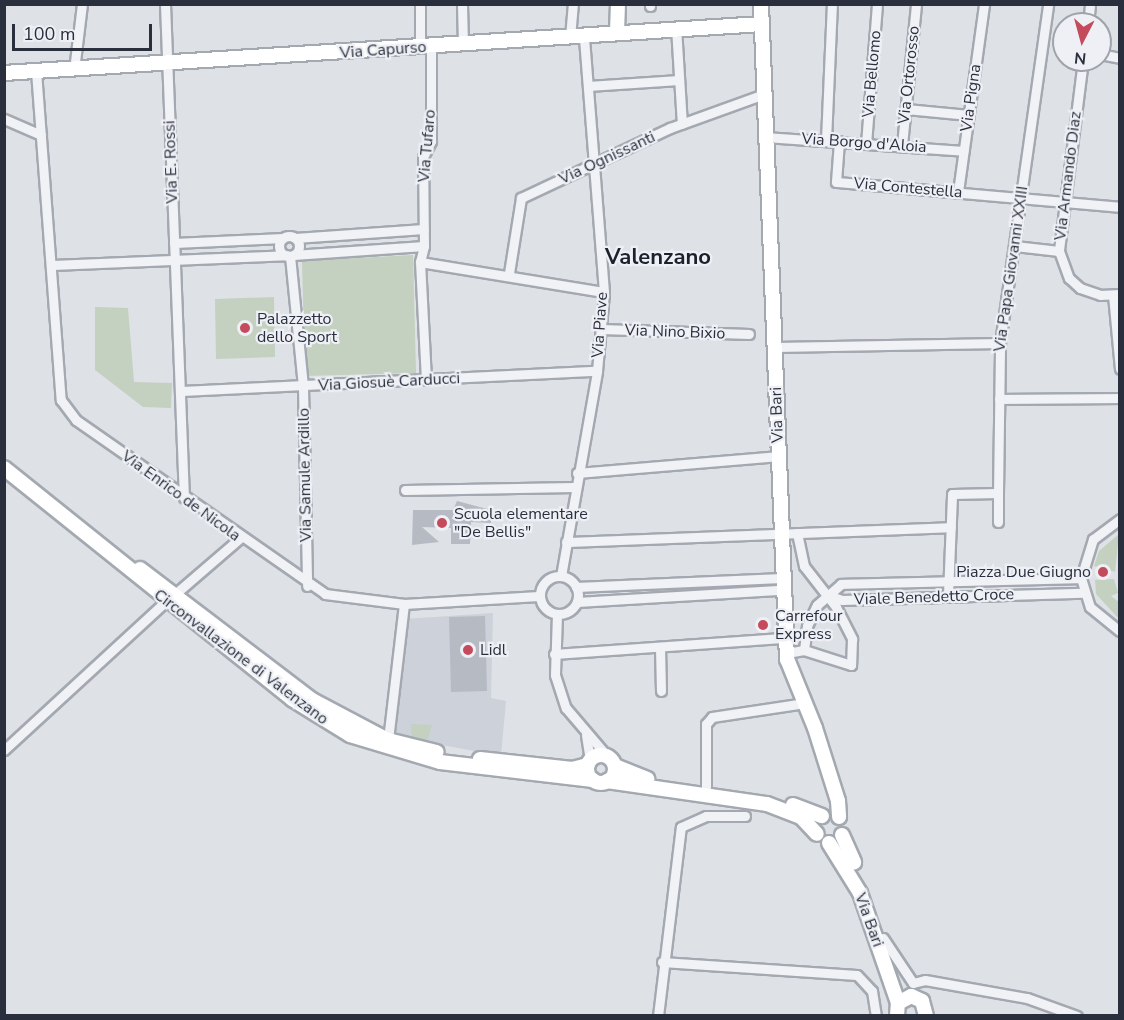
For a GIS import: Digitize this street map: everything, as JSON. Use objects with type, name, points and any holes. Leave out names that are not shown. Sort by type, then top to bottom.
[{"type":"main road","points":[[617,32],[618,4]]},
{"type":"main road","name":"Via Bari","points":[[761,4],[786,645],[833,785],[829,815],[842,835],[906,999]]},
{"type":"main road","name":"Via Capurso","points":[[4,73],[168,65],[577,37],[676,27],[761,24]]},
{"type":"main road","name":"Circonvallazione di Valenzano","points":[[4,468],[82,531],[312,700],[388,740],[509,763],[572,769],[589,763],[611,761],[639,778],[708,791],[792,812],[829,843]]},
{"type":"main road","name":"Circonvallazione di Valenzano","points":[[171,597],[308,711],[370,744],[450,764],[764,797],[829,815]]},
{"type":"main road","points":[[589,763],[600,781],[611,761]]},
{"type":"main road","points":[[817,834],[816,824],[829,815]]},
{"type":"main road","points":[[829,843],[842,835]]},
{"type":"main road","name":"Via Bari","points":[[829,843],[860,893],[906,999]]},
{"type":"main road","points":[[906,999],[937,1016]]},
{"type":"street","points":[[74,70],[82,4]]},
{"type":"street","name":"Via E. Rossi","points":[[165,4],[174,259],[182,391],[184,498]]},
{"type":"street","name":"Via Tufaro","points":[[420,4],[426,47],[431,141],[423,157],[424,246],[420,262],[426,380]]},
{"type":"street","points":[[462,4],[462,45]]},
{"type":"street","name":"Via Piave","points":[[561,576],[574,488],[597,371],[604,292],[588,86],[577,37],[573,4]]},
{"type":"street","points":[[826,140],[832,4]]},
{"type":"street","name":"Via Bellomo","points":[[866,144],[877,4]]},
{"type":"street","name":"Via Ortorosso","points":[[902,146],[916,4]]},
{"type":"street","name":"Via Pigna","points":[[958,192],[984,4]]},
{"type":"street","name":"Via Papa Giovanni XXIII","points":[[998,522],[1000,343],[1048,4]]},
{"type":"street","points":[[676,27],[682,124]]},
{"type":"street","points":[[36,71],[51,265],[290,255],[424,246]]},
{"type":"street","name":"Via Armando Diaz","points":[[1081,72],[1059,251],[1065,272],[1080,288],[1116,295]]},
{"type":"street","points":[[588,86],[679,80]]},
{"type":"street","name":"Via Ognissanti","points":[[509,273],[521,198],[682,124],[764,94]]},
{"type":"street","points":[[906,109],[969,115]]},
{"type":"street","points":[[4,119],[41,135]]},
{"type":"street","name":"Via Borgo d'Aloia","points":[[765,137],[964,151]]},
{"type":"street","name":"Via Contestella","points":[[839,141],[836,182],[1119,207]]},
{"type":"street","points":[[174,243],[424,229]]},
{"type":"street","points":[[394,230],[395,248]]},
{"type":"street","points":[[283,238],[280,249],[290,255]]},
{"type":"street","points":[[290,255],[299,247],[295,238]]},
{"type":"street","points":[[199,242],[200,258]]},
{"type":"street","points":[[1015,246],[1059,251]]},
{"type":"street","name":"Via Samule Ardillo","points":[[290,255],[303,387],[307,586]]},
{"type":"street","points":[[420,262],[509,273],[604,292]]},
{"type":"street","name":"Via Enrico de Nicola","points":[[51,265],[61,400],[76,420],[307,586],[345,600],[404,604],[539,596]]},
{"type":"street","points":[[1116,295],[1119,369]]},
{"type":"street","name":"Via Nino Bixio","points":[[601,329],[749,334]]},
{"type":"street","points":[[774,347],[1000,343]]},
{"type":"street","name":"Via Giosuè Carducci","points":[[182,391],[303,387],[597,371]]},
{"type":"street","points":[[999,399],[1119,398]]},
{"type":"street","points":[[577,473],[779,456]]},
{"type":"street","points":[[405,490],[574,488]]},
{"type":"street","points":[[948,595],[952,494],[998,492]]},
{"type":"street","points":[[1119,519],[1093,539],[1082,560],[1081,578],[1083,593],[1098,617],[1119,631]]},
{"type":"street","points":[[566,542],[951,527]]},
{"type":"street","points":[[554,654],[660,647],[786,645],[851,665],[852,639],[827,595],[804,566],[797,533]]},
{"type":"street","points":[[4,750],[171,597],[240,538]]},
{"type":"street","points":[[561,576],[576,587],[782,584],[577,602],[569,611],[557,614],[547,610],[539,596],[545,581],[561,576]]},
{"type":"street","name":"Viale Benedetto Croce","points":[[827,595],[841,584],[1081,578]]},
{"type":"street","points":[[576,587],[577,602]]},
{"type":"street","name":"Viale Benedetto Croce","points":[[827,595],[842,600],[948,595],[1083,593]]},
{"type":"street","points":[[804,650],[807,626],[827,595]]},
{"type":"street","points":[[388,740],[404,604]]},
{"type":"street","points":[[557,614],[555,675],[566,708],[586,735],[611,761]]},
{"type":"street","points":[[660,647],[661,691]]},
{"type":"street","points":[[706,816],[708,791],[706,724],[712,717],[805,703]]},
{"type":"street","points":[[586,735],[589,763]]},
{"type":"street","points":[[658,1016],[662,962],[681,827],[706,816],[745,816]]},
{"type":"street","points":[[662,962],[850,973],[867,982],[876,1016]]},
{"type":"street","points":[[906,999],[925,980],[1027,998],[1077,1016]]},
{"type":"shaded area","points":[[493,613],[491,698],[506,701],[501,756],[393,736],[405,619]]},
{"type":"green space","points":[[413,255],[416,373],[305,376],[302,261]]},
{"type":"green space","name":"Palazzetto dello Sport","points":[[274,297],[275,357],[216,359],[215,299]]},
{"type":"green space","points":[[95,307],[128,308],[134,382],[172,383],[171,408],[143,407],[95,370]]},
{"type":"green space","points":[[1119,534],[1115,572],[1094,566],[1099,551]]},
{"type":"green space","points":[[1114,579],[1118,593],[1111,596],[1119,602],[1119,619],[1096,594],[1095,580]]},
{"type":"green space","points":[[411,724],[432,725],[427,742],[412,739]]},
{"type":"building","name":"Scuola elementare \"De Bellis\"","points":[[457,501],[491,510],[491,523],[471,522],[470,544],[451,544],[451,528],[422,527],[439,542],[412,545],[413,510],[453,510]]},
{"type":"building","name":"Lidl","points":[[485,616],[487,691],[451,692],[449,617]]},
{"type":"place","name":"Palazzetto dello Sport","points":[[245,328]]},
{"type":"place","name":"Scuola elementare \"De Bellis\"","points":[[442,523]]},
{"type":"place","name":"Piazza Due Giugno","points":[[1103,572]]},
{"type":"place","name":"Carrefour Express","points":[[763,625]]},
{"type":"place","name":"Lidl","points":[[468,650]]},
{"type":"district","name":"Valenzano","points":[[658,258]]}]
